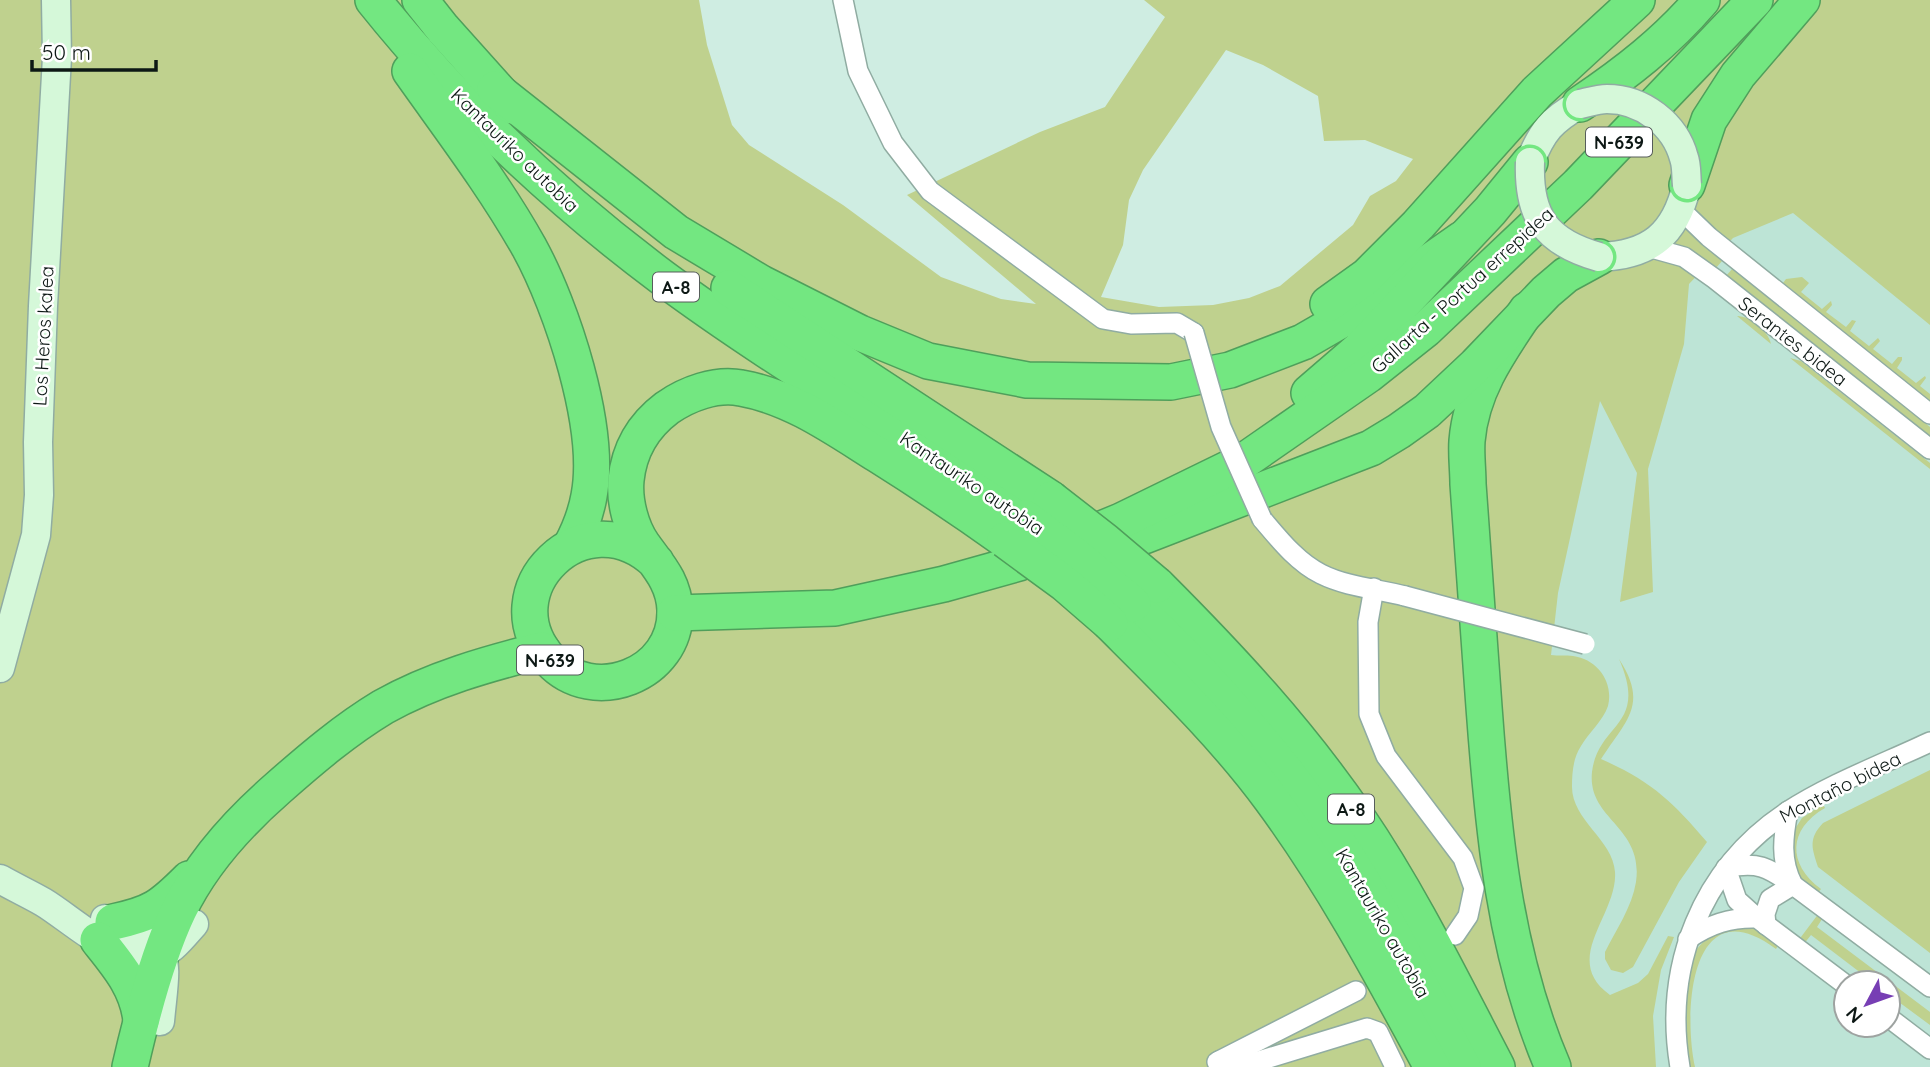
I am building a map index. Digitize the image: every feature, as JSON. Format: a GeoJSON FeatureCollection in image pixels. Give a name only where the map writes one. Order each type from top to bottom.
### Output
{"type":"FeatureCollection","features":[{"type":"Feature","properties":{"kind":"highway"},"geometry":{"type":"LineString","coordinates":[[359,0],[488,180],[529,247],[550,291],[575,365],[587,414],[590,447],[589,495],[571,546]]}},
{"type":"Feature","properties":{"kind":"highway","name":"Kantauriko autobia"},"geometry":{"type":"LineString","coordinates":[[373,0],[437,75],[498,138],[608,235],[664,279],[1025,530],[1072,553],[1133,604],[1245,719],[1329,830],[1391,931],[1463,1067]]}},
{"type":"Feature","properties":{"kind":"highway","name":"Kantauriko autobia"},"geometry":{"type":"LineString","coordinates":[[420,0],[495,89],[594,185],[673,247],[750,301],[1025,530]]}},
{"type":"Feature","properties":{"kind":"highway"},"geometry":{"type":"LineString","coordinates":[[1099,382],[1172,372],[1252,347],[1318,311],[1367,276],[1418,225],[1537,92],[1637,0]]}},
{"type":"Feature","properties":{"kind":"highway"},"geometry":{"type":"LineString","coordinates":[[1580,104],[1628,72],[1683,22],[1702,0]]}},
{"type":"Feature","properties":{"kind":"highway","name":"Gallarta - Portua errepidea"},"geometry":{"type":"LineString","coordinates":[[676,614],[835,608],[944,584],[1025,530],[1121,521],[1244,461],[1368,375],[1426,329],[1578,185],[1755,0]]}},
{"type":"Feature","properties":{"kind":"highway"},"geometry":{"type":"LineString","coordinates":[[1684,197],[1709,120],[1738,75],[1802,0]]}},
{"type":"Feature","properties":{"kind":"highway"},"geometry":{"type":"LineString","coordinates":[[495,89],[676,232],[761,283],[860,333],[928,361],[1027,380],[1171,382],[1230,370],[1304,342],[1369,304],[1462,239]]}},
{"type":"Feature","properties":{"kind":"highway"},"geometry":{"type":"LineString","coordinates":[[1025,530],[1207,463],[1274,420],[1360,349],[1490,211],[1530,162]]}},
{"type":"Feature","properties":{"kind":"highway"},"geometry":{"type":"LineString","coordinates":[[656,562],[641,542],[629,512],[626,483],[629,464],[645,429],[660,413],[679,399],[711,388],[739,387],[787,401],[884,459],[1025,530],[1090,551],[1144,536],[1371,448],[1427,411],[1476,365],[1527,310],[1566,275],[1599,257]]}},
{"type":"Feature","properties":{"kind":"highway"},"geometry":{"type":"LineString","coordinates":[[1527,310],[1485,376],[1473,408],[1467,441],[1468,484],[1498,864],[1517,960],[1541,1040],[1553,1067]]}},
{"type":"Feature","properties":{"kind":"highway","name":"N-639"},"geometry":{"type":"LineString","coordinates":[[597,539],[619,540],[639,548],[656,562],[671,586],[676,614],[669,641],[662,653],[642,672],[616,682],[587,682],[562,670],[542,650],[532,625],[532,598],[535,585],[549,562],[571,546],[597,539]]}},
{"type":"Feature","properties":{"kind":"highway"},"geometry":{"type":"LineString","coordinates":[[1133,604],[1179,692],[1270,798],[1327,880],[1371,954],[1432,1067]]}},
{"type":"Feature","properties":{"kind":"highway","name":"Kantauriko autobia"},"geometry":{"type":"LineString","coordinates":[[1133,604],[1268,699],[1314,756],[1359,819],[1436,949],[1497,1067]]}},
{"type":"Feature","properties":{"kind":"highway","name":"N-639"},"geometry":{"type":"LineString","coordinates":[[148,1067],[151,1021],[163,954],[178,911],[216,852],[254,809],[325,747],[384,707],[428,685],[474,667],[542,650]]}},
{"type":"Feature","properties":{"kind":"highway","name":"N-639"},"geometry":{"type":"LineString","coordinates":[[130,1067],[177,968],[194,924],[227,859],[258,814],[284,783]]}},
{"type":"Feature","properties":{"kind":"highway"},"geometry":{"type":"LineString","coordinates":[[151,1021],[140,1006],[105,931],[161,906],[216,852]]}},
{"type":"Feature","properties":{"kind":"street","name":"Los Heros kalea"},"geometry":{"type":"LineString","coordinates":[[0,668],[36,535],[43,306],[57,57],[56,0]]}},
{"type":"Feature","properties":{"kind":"street"},"geometry":{"type":"LineString","coordinates":[[843,0],[858,71],[893,143],[930,191],[1104,319],[1131,324],[1177,323],[1194,333],[1221,427],[1262,519],[1290,551],[1321,573],[1348,584],[1374,588],[1585,644]]}},
{"type":"Feature","properties":{"kind":"street"},"geometry":{"type":"LineString","coordinates":[[1606,99],[1632,103],[1656,115],[1674,135],[1685,159],[1684,197],[1667,231],[1648,247],[1624,256],[1599,257],[1574,250],[1552,235],[1537,214],[1529,188],[1530,162],[1540,137],[1557,117],[1580,104],[1606,99]]}},
{"type":"Feature","properties":{"kind":"street","name":"Serantes bidea"},"geometry":{"type":"LineString","coordinates":[[1684,197],[1709,237],[1930,414]]}},
{"type":"Feature","properties":{"kind":"street","name":"Serantes bidea"},"geometry":{"type":"LineString","coordinates":[[1648,247],[1684,257],[1715,279],[1930,449]]}},
{"type":"Feature","properties":{"kind":"street"},"geometry":{"type":"LineString","coordinates":[[1374,588],[1368,622],[1369,714],[1386,756],[1463,858],[1474,888],[1468,916],[1455,935]]}},
{"type":"Feature","properties":{"kind":"street","name":"Montaño bidea"},"geometry":{"type":"LineString","coordinates":[[1680,1067],[1676,1046],[1676,989],[1689,939],[1700,911],[1726,868],[1755,836],[1788,811],[1930,742]]}},
{"type":"Feature","properties":{"kind":"street"},"geometry":{"type":"LineString","coordinates":[[1788,811],[1783,855],[1793,885]]}},
{"type":"Feature","properties":{"kind":"street"},"geometry":{"type":"LineString","coordinates":[[1832,975],[1761,922],[1737,900],[1726,868],[1746,864],[1760,865],[1776,872],[1930,987]]}},
{"type":"Feature","properties":{"kind":"street"},"geometry":{"type":"LineString","coordinates":[[0,879],[105,931],[147,937],[157,943],[163,954],[194,924]]}},
{"type":"Feature","properties":{"kind":"street"},"geometry":{"type":"LineString","coordinates":[[1761,922],[1770,899],[1793,885]]}},
{"type":"Feature","properties":{"kind":"street"},"geometry":{"type":"LineString","coordinates":[[1689,939],[1704,928],[1721,922],[1761,922]]}},
{"type":"Feature","properties":{"kind":"street"},"geometry":{"type":"LineString","coordinates":[[1214,1064],[1356,991]]}},
{"type":"Feature","properties":{"kind":"street"},"geometry":{"type":"LineString","coordinates":[[1214,1064],[1250,1064],[1367,1028],[1378,1032],[1395,1067]]}},
{"type":"Feature","properties":{"kind":"street"},"geometry":{"type":"LineString","coordinates":[[1902,1028],[1930,1049]]}},
{"type":"Feature","properties":{"kind":"shaded area"},"geometry":{"type":"Polygon","coordinates":[[[1930,0],[1930,1067],[1571,1067],[1545,1002],[1541,319],[1930,0]]]}},
{"type":"Feature","properties":{"kind":"green space"},"geometry":{"type":"Polygon","coordinates":[[[0,0],[699,0],[707,45],[732,125],[749,145],[843,205],[941,277],[1001,299],[1036,304],[907,195],[1040,132],[1105,107],[1165,17],[1144,0],[1930,0],[1930,325],[1793,213],[1733,238],[1716,256],[1722,261],[1716,268],[1709,263],[1689,284],[1684,344],[1648,469],[1653,592],[1620,602],[1637,473],[1600,401],[1558,593],[1551,655],[1573,656],[1589,662],[1602,673],[1608,688],[1608,706],[1578,751],[1572,776],[1578,810],[1607,850],[1615,872],[1614,888],[1590,952],[1590,967],[1596,981],[1610,995],[1638,983],[1648,974],[1668,936],[1674,937],[1661,970],[1653,1016],[1656,1067],[0,1067],[0,0]],[[1226,50],[1143,170],[1129,200],[1123,245],[1101,297],[1159,307],[1213,305],[1249,298],[1280,286],[1353,225],[1370,196],[1396,181],[1413,159],[1365,140],[1324,141],[1318,96],[1263,65],[1226,50]]]}},
{"type":"Feature","properties":{"kind":"green space"},"geometry":{"type":"Polygon","coordinates":[[[1732,269],[1930,427],[1930,438],[1726,276],[1732,269]]]}},
{"type":"Feature","properties":{"kind":"green space"},"geometry":{"type":"Polygon","coordinates":[[[1802,277],[1809,283],[1801,292],[1822,309],[1831,301],[1832,305],[1826,312],[1846,327],[1852,320],[1856,321],[1850,331],[1869,346],[1878,338],[1880,341],[1873,349],[1892,364],[1898,357],[1902,357],[1897,368],[1916,383],[1925,376],[1920,386],[1930,394],[1930,401],[1783,283],[1786,279],[1802,277]]]}},
{"type":"Feature","properties":{"kind":"green space"},"geometry":{"type":"Polygon","coordinates":[[[1737,316],[1758,325],[1771,344],[1737,316]]]}},
{"type":"Feature","properties":{"kind":"green space"},"geometry":{"type":"Polygon","coordinates":[[[1790,358],[1801,361],[1930,463],[1930,469],[1790,358]]]}},
{"type":"Feature","properties":{"kind":"green space"},"geometry":{"type":"Polygon","coordinates":[[[1619,659],[1628,675],[1633,701],[1626,722],[1601,759],[1634,775],[1660,793],[1707,842],[1679,882],[1633,967],[1623,973],[1611,970],[1605,959],[1605,952],[1631,900],[1636,882],[1636,863],[1632,848],[1624,835],[1598,802],[1593,788],[1592,772],[1603,743],[1625,711],[1628,698],[1627,681],[1619,659]]]}},
{"type":"Feature","properties":{"kind":"green space"},"geometry":{"type":"Polygon","coordinates":[[[1930,770],[1930,953],[1818,867],[1813,839],[1823,823],[1930,770]]]}},
{"type":"Feature","properties":{"kind":"green space"},"geometry":{"type":"Polygon","coordinates":[[[1823,804],[1825,808],[1804,826],[1796,847],[1802,869],[1821,889],[1817,894],[1800,878],[1792,863],[1793,832],[1802,818],[1823,804]]]}},
{"type":"Feature","properties":{"kind":"green space"},"geometry":{"type":"Polygon","coordinates":[[[1819,913],[1824,916],[1817,927],[1873,969],[1856,969],[1811,935],[1803,945],[1798,941],[1819,913]]]}},
{"type":"Feature","properties":{"kind":"green space"},"geometry":{"type":"Polygon","coordinates":[[[1727,927],[1755,929],[1779,944],[1776,949],[1747,933],[1725,933],[1709,944],[1699,964],[1693,989],[1690,1017],[1695,1067],[1690,1067],[1685,1007],[1688,974],[1697,949],[1711,936],[1727,927]]]}},
{"type":"Feature","properties":{"kind":"green space"},"geometry":{"type":"Polygon","coordinates":[[[1902,991],[1930,1012],[1930,1025],[1902,1004],[1902,991]]]}}]}
